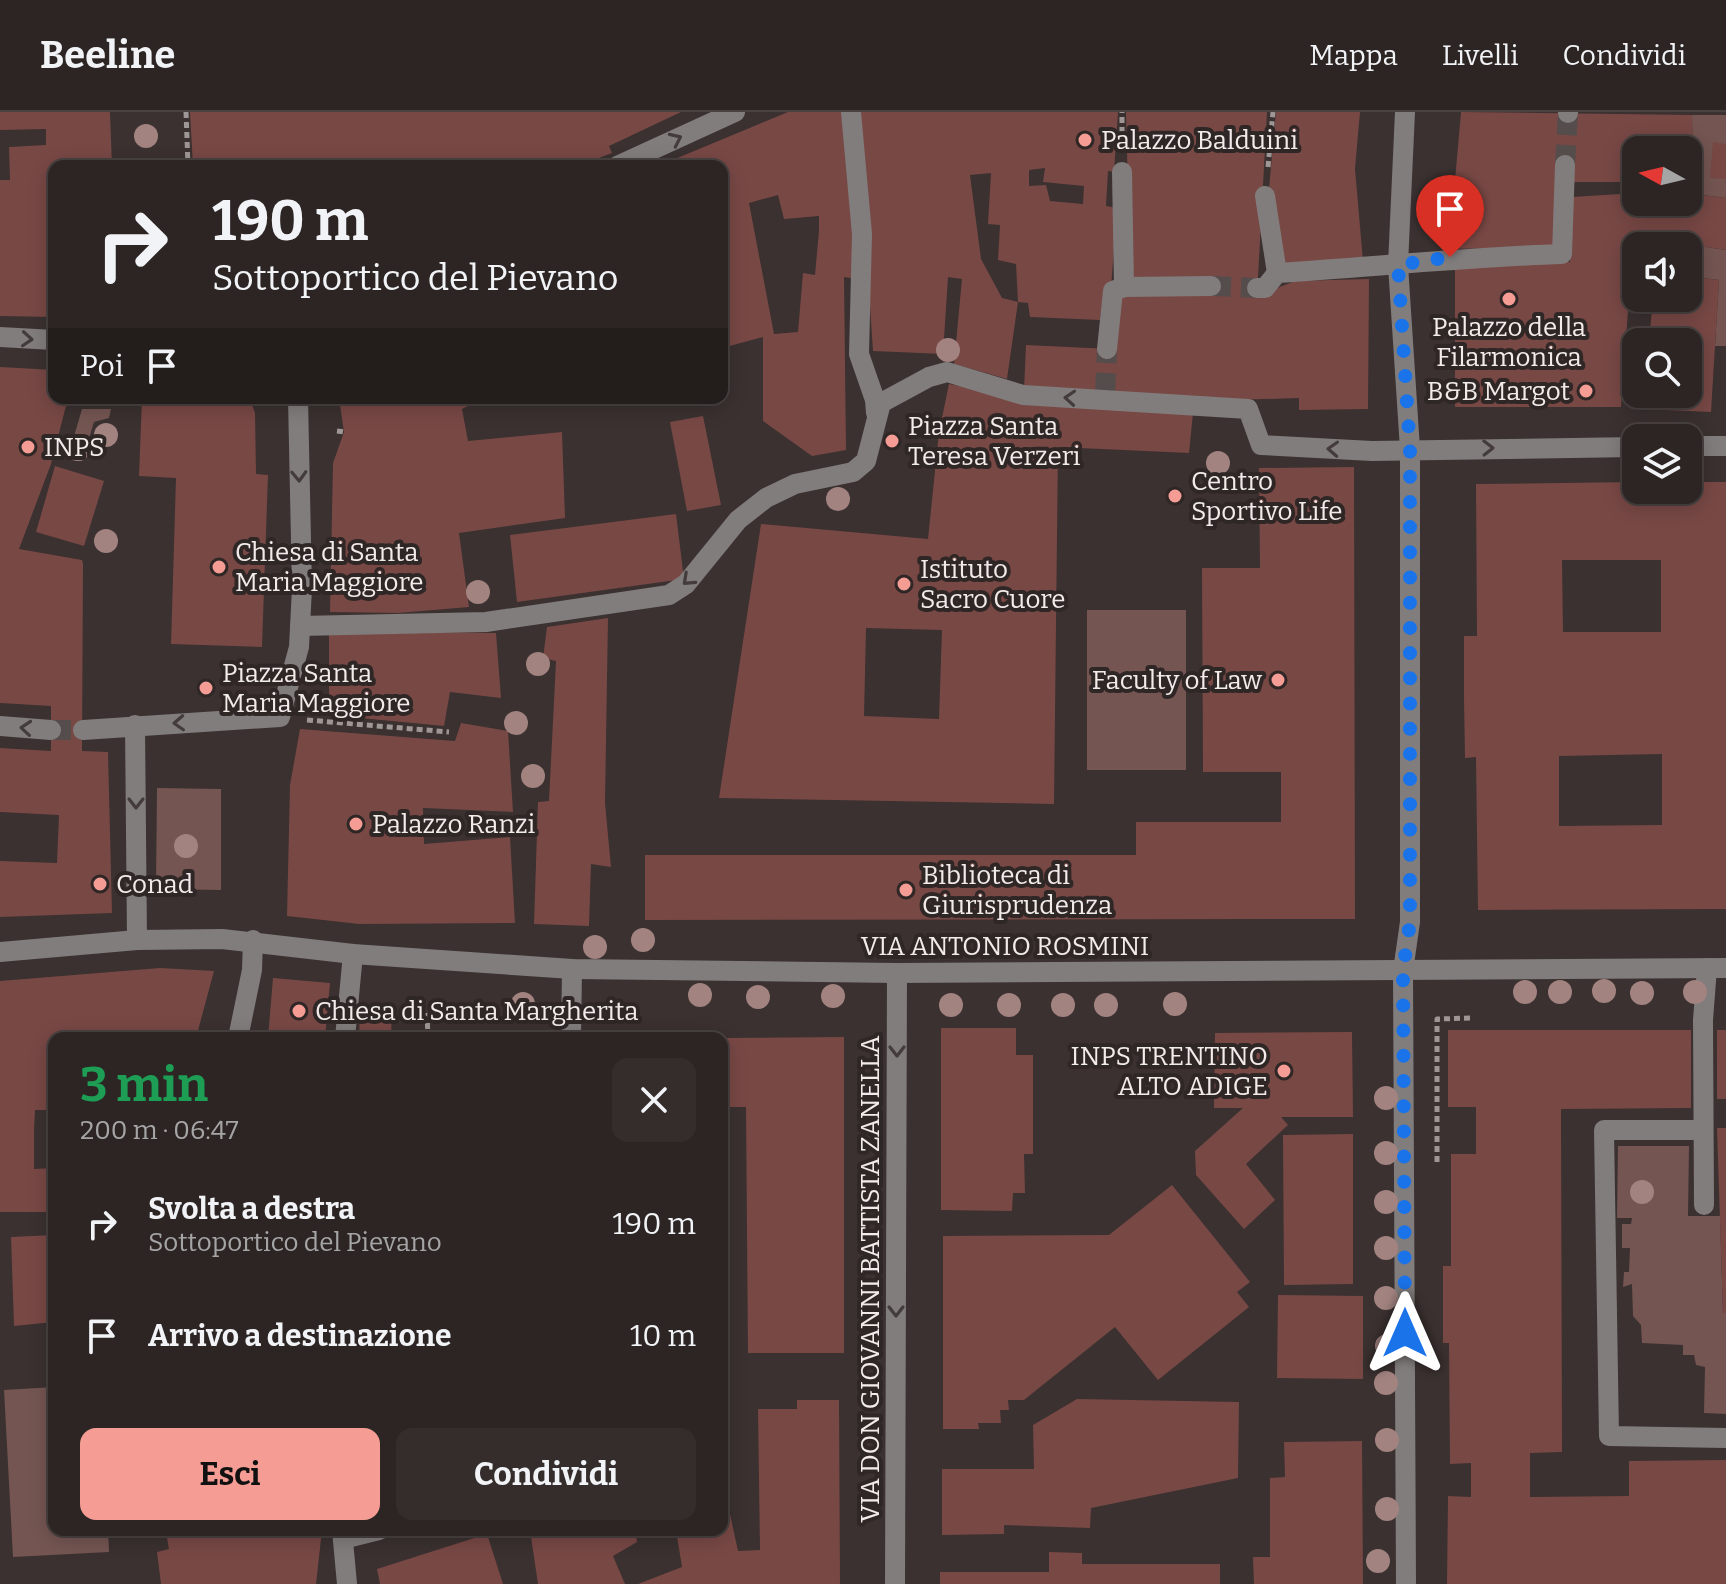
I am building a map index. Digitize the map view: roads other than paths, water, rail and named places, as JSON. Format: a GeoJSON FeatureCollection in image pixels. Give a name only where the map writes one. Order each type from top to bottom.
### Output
{"type":"FeatureCollection","features":[{"type":"Feature","properties":{"kind":"street"},"geometry":{"type":"LineString","coordinates":[[630,160],[735,112]]}},
{"type":"Feature","properties":{"kind":"street"},"geometry":{"type":"LineString","coordinates":[[851,112],[862,234],[859,354],[875,400],[876,413]]}},
{"type":"Feature","properties":{"kind":"street"},"geometry":{"type":"LineString","coordinates":[[1405,112],[1398,265],[1410,449],[1410,922],[1403,971],[1406,1584]]}},
{"type":"Feature","properties":{"kind":"street"},"geometry":{"type":"LineString","coordinates":[[1277,273],[1398,265],[1450,257],[1562,254],[1565,165]]}},
{"type":"Feature","properties":{"kind":"street"},"geometry":{"type":"LineString","coordinates":[[1122,172],[1124,287]]}},
{"type":"Feature","properties":{"kind":"street"},"geometry":{"type":"LineString","coordinates":[[1257,288],[1265,288],[1277,273],[1265,196]]}},
{"type":"Feature","properties":{"kind":"street"},"geometry":{"type":"LineString","coordinates":[[1107,349],[1113,291],[1124,287],[1211,286]]}},
{"type":"Feature","properties":{"kind":"street"},"geometry":{"type":"LineString","coordinates":[[0,337],[48,340]]}},
{"type":"Feature","properties":{"kind":"street"},"geometry":{"type":"LineString","coordinates":[[299,636],[486,622],[669,595],[686,584],[738,520],[766,498],[795,484],[853,472],[866,461],[881,403],[929,377],[947,372],[1023,395],[1105,397],[1248,409],[1261,445],[1372,451],[1622,447]]}},
{"type":"Feature","properties":{"kind":"street"},"geometry":{"type":"LineString","coordinates":[[83,730],[280,717],[299,636],[298,404]]}},
{"type":"Feature","properties":{"kind":"street"},"geometry":{"type":"LineString","coordinates":[[1702,446],[1726,446]]}},
{"type":"Feature","properties":{"kind":"street"},"geometry":{"type":"LineString","coordinates":[[135,725],[137,940]]}},
{"type":"Feature","properties":{"kind":"street"},"geometry":{"type":"LineString","coordinates":[[0,726],[51,730]]}},
{"type":"Feature","properties":{"kind":"street"},"geometry":{"type":"LineString","coordinates":[[0,952],[137,940],[253,940],[252,970],[239,1032]]}},
{"type":"Feature","properties":{"kind":"street","name":"VIA ANTONIO ROSMINI"},"geometry":{"type":"LineString","coordinates":[[253,940],[353,954],[572,969],[897,973],[1717,968]]}},
{"type":"Feature","properties":{"kind":"street"},"geometry":{"type":"LineString","coordinates":[[346,1032],[353,954]]}},
{"type":"Feature","properties":{"kind":"street"},"geometry":{"type":"LineString","coordinates":[[1704,1205],[1703,1130],[1717,968]]}},
{"type":"Feature","properties":{"kind":"street"},"geometry":{"type":"LineString","coordinates":[[571,1032],[572,969]]}},
{"type":"Feature","properties":{"kind":"street","name":"VIA DON GIOVANNI BATTISTA ZANELLA"},"geometry":{"type":"LineString","coordinates":[[895,1584],[897,973]]}},
{"type":"Feature","properties":{"kind":"street"},"geometry":{"type":"LineString","coordinates":[[1703,1130],[1604,1130],[1609,1436],[1726,1438]]}},
{"type":"Feature","properties":{"kind":"street"},"geometry":{"type":"LineString","coordinates":[[342,1536],[347,1584]]}},
{"type":"Feature","properties":{"kind":"tunnel"},"geometry":{"type":"LineString","coordinates":[[1565,165],[1568,113]]}},
{"type":"Feature","properties":{"kind":"tunnel"},"geometry":{"type":"LineString","coordinates":[[1211,286],[1257,288]]}},
{"type":"Feature","properties":{"kind":"tunnel"},"geometry":{"type":"LineString","coordinates":[[1105,393],[1107,349]]}},
{"type":"Feature","properties":{"kind":"tunnel"},"geometry":{"type":"LineString","coordinates":[[51,730],[83,730]]}},
{"type":"Feature","properties":{"kind":"place","name":"Palazzo Balduini"},"geometry":{"type":"Point","coordinates":[1085,140]}},
{"type":"Feature","properties":{"kind":"place","name":"Palazzo della Filarmonica"},"geometry":{"type":"Point","coordinates":[1509,299]}},
{"type":"Feature","properties":{"kind":"place","name":"B&B Margot"},"geometry":{"type":"Point","coordinates":[1586,391]}},
{"type":"Feature","properties":{"kind":"place","name":"Piazza Santa Teresa Verzeri"},"geometry":{"type":"Point","coordinates":[892,441]}},
{"type":"Feature","properties":{"kind":"place","name":"INPS"},"geometry":{"type":"Point","coordinates":[28,447]}},
{"type":"Feature","properties":{"kind":"place","name":"Centro Sportivo Life"},"geometry":{"type":"Point","coordinates":[1175,496]}},
{"type":"Feature","properties":{"kind":"place","name":"Chiesa di Santa Maria Maggiore"},"geometry":{"type":"Point","coordinates":[219,567]}},
{"type":"Feature","properties":{"kind":"place","name":"Istituto Sacro Cuore"},"geometry":{"type":"Point","coordinates":[904,584]}},
{"type":"Feature","properties":{"kind":"place","name":"Faculty of Law"},"geometry":{"type":"Point","coordinates":[1278,680]}},
{"type":"Feature","properties":{"kind":"place","name":"Piazza Santa Maria Maggiore"},"geometry":{"type":"Point","coordinates":[206,688]}},
{"type":"Feature","properties":{"kind":"place","name":"Palazzo Ranzi"},"geometry":{"type":"Point","coordinates":[356,824]}},
{"type":"Feature","properties":{"kind":"place","name":"Conad"},"geometry":{"type":"Point","coordinates":[100,884]}},
{"type":"Feature","properties":{"kind":"place","name":"Biblioteca di Giurisprudenza"},"geometry":{"type":"Point","coordinates":[906,890]}},
{"type":"Feature","properties":{"kind":"place","name":"Chiesa di Santa Margherita"},"geometry":{"type":"Point","coordinates":[299,1011]}},
{"type":"Feature","properties":{"kind":"place","name":"INPS TRENTINO ALTO ADIGE"},"geometry":{"type":"Point","coordinates":[1284,1071]}}]}
